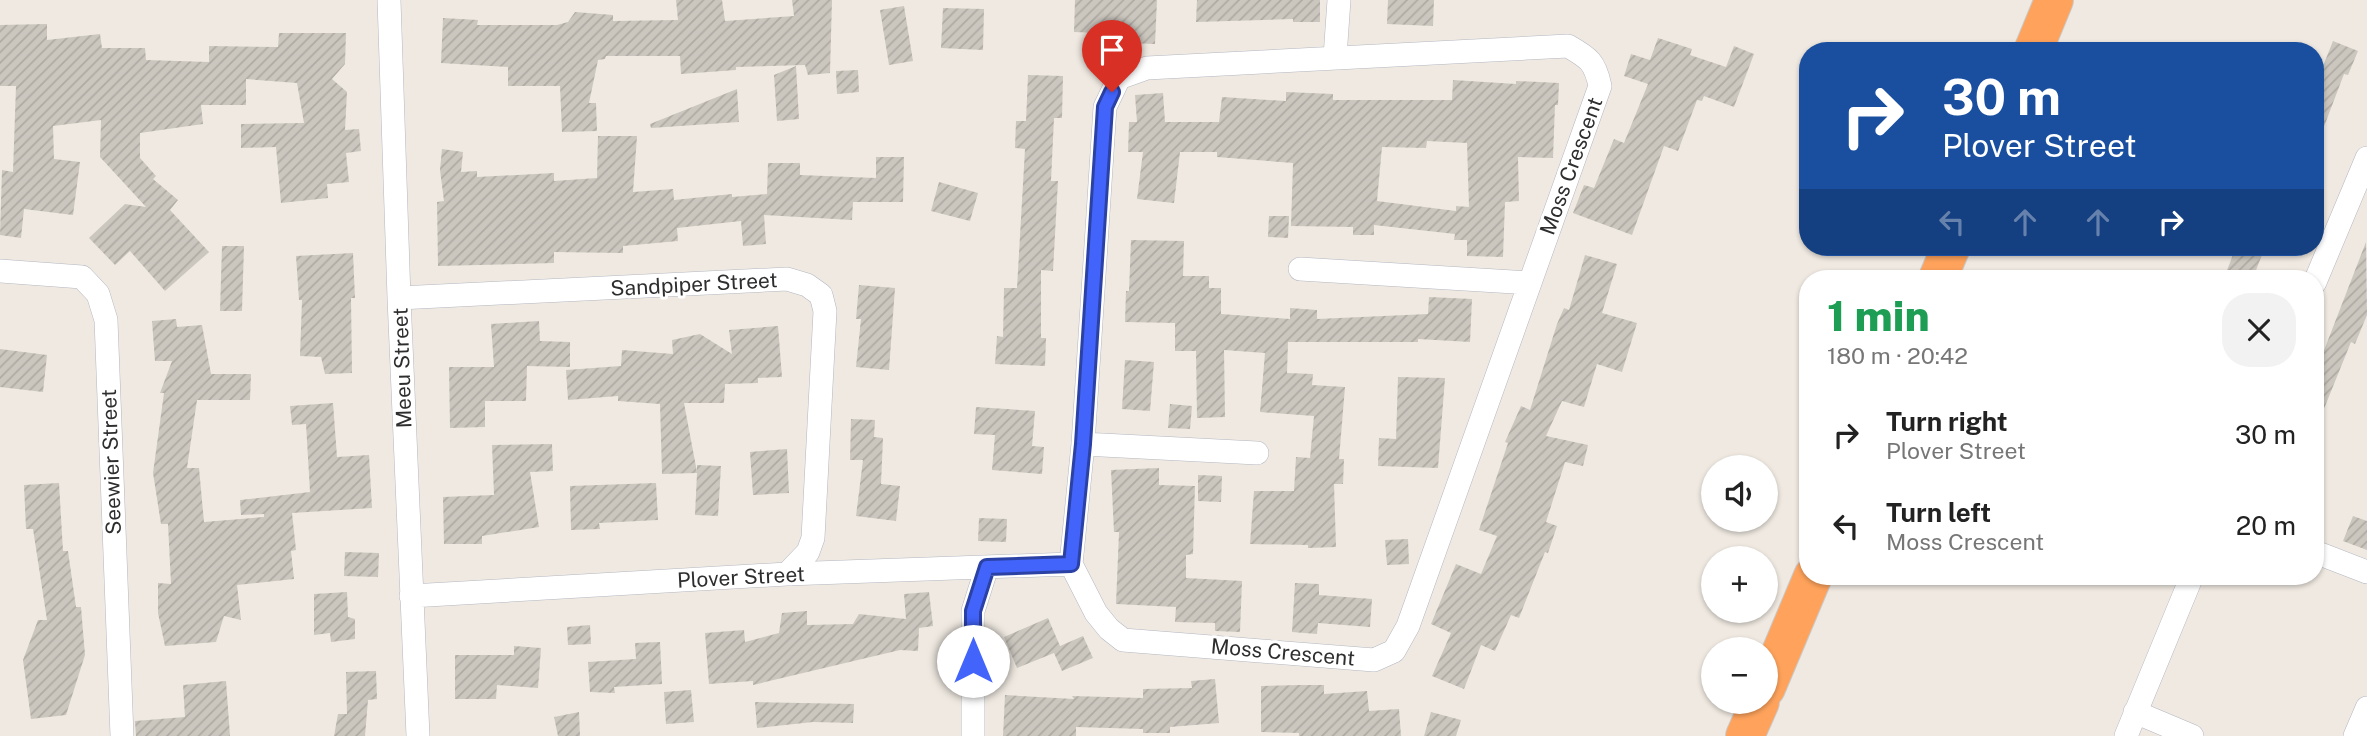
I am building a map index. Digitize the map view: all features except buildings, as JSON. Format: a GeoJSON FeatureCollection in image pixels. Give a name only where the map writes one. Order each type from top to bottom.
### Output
{"type":"FeatureCollection","features":[{"type":"Feature","properties":{"kind":"highway"},"geometry":{"type":"LineString","coordinates":[[2019,42],[2037,0]]}},
{"type":"Feature","properties":{"kind":"highway"},"geometry":{"type":"LineString","coordinates":[[2037,42],[2054,0]]}},
{"type":"Feature","properties":{"kind":"highway"},"geometry":{"type":"LineString","coordinates":[[1770,637],[1799,569]]}},
{"type":"Feature","properties":{"kind":"highway"},"geometry":{"type":"LineString","coordinates":[[1778,659],[1809,585]]}},
{"type":"Feature","properties":{"kind":"highway"},"geometry":{"type":"LineString","coordinates":[[1729,736],[1738,714]]}},
{"type":"Feature","properties":{"kind":"highway"},"geometry":{"type":"LineString","coordinates":[[1745,736],[1755,714]]}},
{"type":"Feature","properties":{"kind":"street","name":"Meeu Street"},"geometry":{"type":"LineString","coordinates":[[389,0],[418,736]]}},
{"type":"Feature","properties":{"kind":"street"},"geometry":{"type":"LineString","coordinates":[[1335,57],[1339,0]]}},
{"type":"Feature","properties":{"kind":"street","name":"Moss Crescent"},"geometry":{"type":"LineString","coordinates":[[1568,46],[1583,54],[1596,66],[1600,86],[1530,283],[1408,626],[1394,651],[1374,660],[1123,640],[1109,629],[1096,613],[1071,564],[1083,444],[1105,107],[1119,78],[1147,68],[1568,46]]}},
{"type":"Feature","properties":{"kind":"street"},"geometry":{"type":"LineString","coordinates":[[2320,270],[2367,158]]}},
{"type":"Feature","properties":{"kind":"street"},"geometry":{"type":"LineString","coordinates":[[1300,269],[1530,283]]}},
{"type":"Feature","properties":{"kind":"street","name":"Seewier Street"},"geometry":{"type":"LineString","coordinates":[[0,271],[82,277],[98,294],[106,320],[122,736]]}},
{"type":"Feature","properties":{"kind":"street","name":"Sandpiper Street"},"geometry":{"type":"LineString","coordinates":[[399,298],[787,279],[807,285],[821,295],[825,311],[813,538],[808,552],[787,574]]}},
{"type":"Feature","properties":{"kind":"street"},"geometry":{"type":"LineString","coordinates":[[1083,444],[1257,453]]}},
{"type":"Feature","properties":{"kind":"street"},"geometry":{"type":"LineString","coordinates":[[2324,555],[2367,572]]}},
{"type":"Feature","properties":{"kind":"street","name":"Plover Street"},"geometry":{"type":"LineString","coordinates":[[411,596],[787,574],[1071,564]]}},
{"type":"Feature","properties":{"kind":"street"},"geometry":{"type":"LineString","coordinates":[[973,736],[973,611],[987,567]]}},
{"type":"Feature","properties":{"kind":"street"},"geometry":{"type":"LineString","coordinates":[[2126,736],[2188,585]]}},
{"type":"Feature","properties":{"kind":"street"},"geometry":{"type":"LineString","coordinates":[[2355,736],[2367,708]]}},
{"type":"Feature","properties":{"kind":"street"},"geometry":{"type":"LineString","coordinates":[[2136,712],[2192,736]]}},
{"type":"Feature","properties":{"kind":"route"},"geometry":{"type":"LineString","coordinates":[[973,661],[973,611],[987,567],[1071,564],[1083,444],[1105,107],[1112,92]]}}]}
